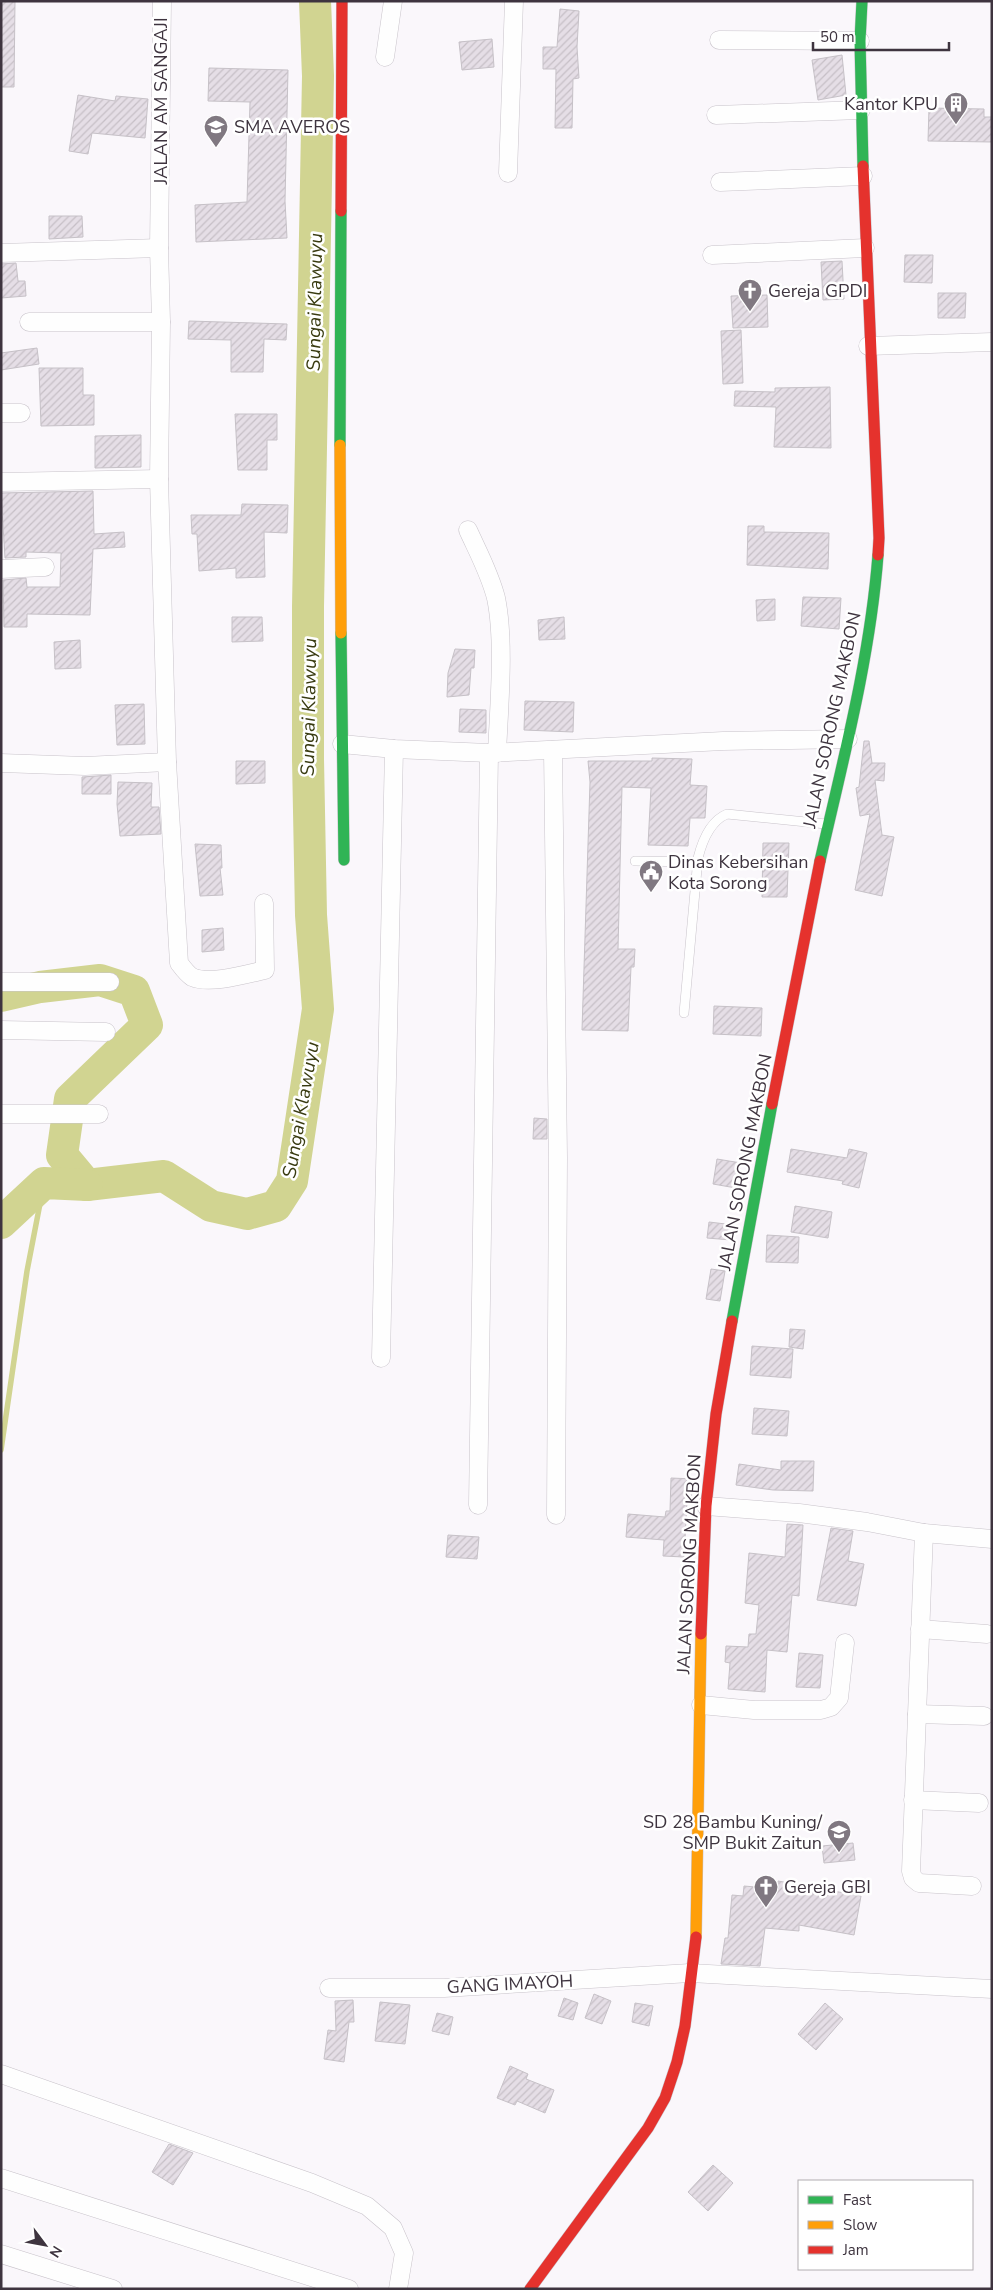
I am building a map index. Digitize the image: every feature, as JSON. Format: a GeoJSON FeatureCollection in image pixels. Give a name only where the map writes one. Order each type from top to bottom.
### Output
{"type":"FeatureCollection","features":[{"type":"Feature","properties":{"kind":"main road"},"geometry":{"type":"LineString","coordinates":[[342,1],[340,579],[344,860]]}},
{"type":"Feature","properties":{"kind":"main road","name":"JALAN SORONG MAKBON"},"geometry":{"type":"LineString","coordinates":[[530,2289],[633,2152],[665,2098],[677,2062],[685,2026],[697,1926],[700,1705],[706,1506],[716,1414],[755,1193],[828,824],[873,621],[879,538],[868,346],[861,110],[860,41],[862,1]]}},
{"type":"Feature","properties":{"kind":"street","name":"JALAN AM SANGAJI"},"geometry":{"type":"LineString","coordinates":[[162,1],[159,480],[167,762],[178,963],[190,976],[203,980],[241,976],[265,970],[264,903]]}},
{"type":"Feature","properties":{"kind":"street"},"geometry":{"type":"LineString","coordinates":[[385,57],[393,1]]}},
{"type":"Feature","properties":{"kind":"street"},"geometry":{"type":"LineString","coordinates":[[508,173],[514,1]]}},
{"type":"Feature","properties":{"kind":"street"},"geometry":{"type":"LineString","coordinates":[[719,40],[860,41]]}},
{"type":"Feature","properties":{"kind":"street"},"geometry":{"type":"LineString","coordinates":[[716,115],[861,110]]}},
{"type":"Feature","properties":{"kind":"street"},"geometry":{"type":"LineString","coordinates":[[720,182],[863,176]]}},
{"type":"Feature","properties":{"kind":"street"},"geometry":{"type":"LineString","coordinates":[[1,254],[159,248]]}},
{"type":"Feature","properties":{"kind":"street"},"geometry":{"type":"LineString","coordinates":[[712,255],[865,248]]}},
{"type":"Feature","properties":{"kind":"street"},"geometry":{"type":"LineString","coordinates":[[29,322],[161,322]]}},
{"type":"Feature","properties":{"kind":"street"},"geometry":{"type":"LineString","coordinates":[[868,346],[992,342]]}},
{"type":"Feature","properties":{"kind":"street"},"geometry":{"type":"LineString","coordinates":[[1,414],[21,412]]}},
{"type":"Feature","properties":{"kind":"street"},"geometry":{"type":"LineString","coordinates":[[1,482],[159,480]]}},
{"type":"Feature","properties":{"kind":"street"},"geometry":{"type":"LineString","coordinates":[[468,530],[488,574],[496,598],[499,628],[493,753],[478,1505]]}},
{"type":"Feature","properties":{"kind":"street"},"geometry":{"type":"LineString","coordinates":[[1,569],[45,567]]}},
{"type":"Feature","properties":{"kind":"street"},"geometry":{"type":"LineString","coordinates":[[342,744],[394,749],[493,753],[723,741],[848,739]]}},
{"type":"Feature","properties":{"kind":"street"},"geometry":{"type":"LineString","coordinates":[[382,1358],[394,749]]}},
{"type":"Feature","properties":{"kind":"street"},"geometry":{"type":"LineString","coordinates":[[553,750],[558,1157],[556,1515]]}},
{"type":"Feature","properties":{"kind":"street"},"geometry":{"type":"LineString","coordinates":[[1,763],[85,766],[167,762]]}},
{"type":"Feature","properties":{"kind":"street"},"geometry":{"type":"LineString","coordinates":[[1,982],[110,982]]}},
{"type":"Feature","properties":{"kind":"street"},"geometry":{"type":"LineString","coordinates":[[1,1030],[106,1032]]}},
{"type":"Feature","properties":{"kind":"street"},"geometry":{"type":"LineString","coordinates":[[1,1114],[100,1114]]}},
{"type":"Feature","properties":{"kind":"street"},"geometry":{"type":"LineString","coordinates":[[706,1506],[800,1513],[924,1532],[992,1540]]}},
{"type":"Feature","properties":{"kind":"street"},"geometry":{"type":"LineString","coordinates":[[924,1532],[910,1871],[913,1878],[924,1884],[972,1886]]}},
{"type":"Feature","properties":{"kind":"street"},"geometry":{"type":"LineString","coordinates":[[920,1630],[986,1634]]}},
{"type":"Feature","properties":{"kind":"street"},"geometry":{"type":"LineString","coordinates":[[700,1705],[754,1710],[821,1710],[830,1707],[838,1698],[844,1644]]}},
{"type":"Feature","properties":{"kind":"street"},"geometry":{"type":"LineString","coordinates":[[917,1714],[984,1716]]}},
{"type":"Feature","properties":{"kind":"street"},"geometry":{"type":"LineString","coordinates":[[913,1800],[979,1803]]}},
{"type":"Feature","properties":{"kind":"street","name":"GANG IMAYOH"},"geometry":{"type":"LineString","coordinates":[[329,1988],[444,1988],[690,1974],[992,1989]]}},
{"type":"Feature","properties":{"kind":"street"},"geometry":{"type":"LineString","coordinates":[[1,2074],[312,2184],[367,2206],[393,2228],[404,2253],[398,2289]]}},
{"type":"Feature","properties":{"kind":"street"},"geometry":{"type":"LineString","coordinates":[[1,2178],[350,2289]]}},
{"type":"Feature","properties":{"kind":"street"},"geometry":{"type":"LineString","coordinates":[[1,2254],[113,2289]]}},
{"type":"Feature","properties":{"kind":"lane"},"geometry":{"type":"LineString","coordinates":[[684,1013],[697,862],[702,844],[710,829],[727,814],[828,824]]}},
{"type":"Feature","properties":{"kind":"lane"},"geometry":{"type":"LineString","coordinates":[[635,861],[697,862]]}},
{"type":"Feature","properties":{"kind":"building"},"geometry":{"type":"Polygon","coordinates":[[[1,1],[15,1],[14,87],[1,87],[1,1]]]}},
{"type":"Feature","properties":{"kind":"building"},"geometry":{"type":"Polygon","coordinates":[[[560,9],[579,11],[577,47],[579,78],[573,79],[572,128],[555,128],[556,69],[543,69],[543,47],[557,47],[560,9]]]}},
{"type":"Feature","properties":{"kind":"building"},"geometry":{"type":"Polygon","coordinates":[[[492,39],[494,67],[462,70],[459,42],[492,39]]]}},
{"type":"Feature","properties":{"kind":"building"},"geometry":{"type":"Polygon","coordinates":[[[842,55],[846,95],[818,100],[812,60],[842,55]]]}},
{"type":"Feature","properties":{"kind":"building"},"geometry":{"type":"Polygon","coordinates":[[[209,68],[288,70],[285,201],[287,238],[196,242],[195,205],[247,202],[250,102],[208,101],[209,68]]]}},
{"type":"Feature","properties":{"kind":"building"},"geometry":{"type":"Polygon","coordinates":[[[78,95],[115,101],[116,96],[148,99],[145,138],[92,133],[88,154],[69,151],[78,95]]]}},
{"type":"Feature","properties":{"kind":"building","name":"Kantor KPU"},"geometry":{"type":"Polygon","coordinates":[[[929,108],[984,109],[984,117],[992,117],[992,142],[928,141],[929,108]]]}},
{"type":"Feature","properties":{"kind":"building"},"geometry":{"type":"Polygon","coordinates":[[[49,216],[82,216],[83,237],[49,239],[49,216]]]}},
{"type":"Feature","properties":{"kind":"building"},"geometry":{"type":"Polygon","coordinates":[[[905,255],[933,255],[932,283],[904,282],[905,255]]]}},
{"type":"Feature","properties":{"kind":"building"},"geometry":{"type":"Polygon","coordinates":[[[842,261],[844,299],[823,300],[821,262],[842,261]]]}},
{"type":"Feature","properties":{"kind":"building"},"geometry":{"type":"Polygon","coordinates":[[[16,263],[18,281],[25,281],[26,296],[1,298],[1,264],[16,263]]]}},
{"type":"Feature","properties":{"kind":"building"},"geometry":{"type":"Polygon","coordinates":[[[938,293],[966,293],[965,318],[938,318],[938,293]]]}},
{"type":"Feature","properties":{"kind":"building","name":"Gereja GPDI"},"geometry":{"type":"Polygon","coordinates":[[[767,295],[768,327],[733,328],[731,296],[767,295]]]}},
{"type":"Feature","properties":{"kind":"building"},"geometry":{"type":"Polygon","coordinates":[[[189,321],[287,324],[286,340],[264,339],[263,372],[231,372],[231,340],[188,339],[189,321]]]}},
{"type":"Feature","properties":{"kind":"building"},"geometry":{"type":"Polygon","coordinates":[[[741,330],[743,383],[723,384],[721,331],[741,330]]]}},
{"type":"Feature","properties":{"kind":"building"},"geometry":{"type":"Polygon","coordinates":[[[37,348],[39,364],[1,370],[1,353],[37,348]]]}},
{"type":"Feature","properties":{"kind":"building"},"geometry":{"type":"Polygon","coordinates":[[[39,368],[83,368],[83,395],[94,395],[94,425],[41,426],[39,368]]]}},
{"type":"Feature","properties":{"kind":"building"},"geometry":{"type":"Polygon","coordinates":[[[830,387],[831,448],[774,447],[776,407],[734,406],[735,391],[775,392],[775,388],[830,387]]]}},
{"type":"Feature","properties":{"kind":"building"},"geometry":{"type":"Polygon","coordinates":[[[235,414],[277,414],[277,440],[267,440],[267,470],[238,470],[235,414]]]}},
{"type":"Feature","properties":{"kind":"building"},"geometry":{"type":"Polygon","coordinates":[[[141,435],[141,467],[95,468],[95,436],[141,435]]]}},
{"type":"Feature","properties":{"kind":"building"},"geometry":{"type":"Polygon","coordinates":[[[93,491],[94,534],[124,532],[125,547],[93,549],[90,615],[27,614],[27,627],[4,627],[3,580],[26,578],[27,587],[60,587],[61,553],[26,552],[26,557],[5,558],[1,493],[93,491]]]}},
{"type":"Feature","properties":{"kind":"building"},"geometry":{"type":"Polygon","coordinates":[[[242,504],[288,505],[287,533],[264,532],[265,577],[236,578],[236,568],[199,571],[197,534],[192,534],[191,515],[241,515],[242,504]]]}},
{"type":"Feature","properties":{"kind":"building"},"geometry":{"type":"Polygon","coordinates":[[[748,526],[764,526],[764,532],[829,533],[828,569],[747,565],[748,526]]]}},
{"type":"Feature","properties":{"kind":"building"},"geometry":{"type":"Polygon","coordinates":[[[803,597],[841,598],[839,629],[801,626],[803,597]]]}},
{"type":"Feature","properties":{"kind":"building"},"geometry":{"type":"Polygon","coordinates":[[[775,599],[775,620],[757,621],[756,600],[775,599]]]}},
{"type":"Feature","properties":{"kind":"building"},"geometry":{"type":"Polygon","coordinates":[[[232,617],[262,617],[263,641],[232,642],[232,617]]]}},
{"type":"Feature","properties":{"kind":"building"},"geometry":{"type":"Polygon","coordinates":[[[564,617],[565,639],[539,640],[538,620],[564,617]]]}},
{"type":"Feature","properties":{"kind":"building"},"geometry":{"type":"Polygon","coordinates":[[[80,640],[81,668],[55,669],[54,642],[80,640]]]}},
{"type":"Feature","properties":{"kind":"building"},"geometry":{"type":"Polygon","coordinates":[[[455,649],[475,650],[474,668],[471,668],[469,695],[447,697],[448,673],[455,649]]]}},
{"type":"Feature","properties":{"kind":"building"},"geometry":{"type":"Polygon","coordinates":[[[525,701],[574,702],[573,732],[524,730],[525,701]]]}},
{"type":"Feature","properties":{"kind":"building"},"geometry":{"type":"Polygon","coordinates":[[[144,704],[145,744],[117,745],[115,705],[144,704]]]}},
{"type":"Feature","properties":{"kind":"building"},"geometry":{"type":"Polygon","coordinates":[[[460,709],[486,710],[486,733],[459,732],[460,709]]]}},
{"type":"Feature","properties":{"kind":"building"},"geometry":{"type":"Polygon","coordinates":[[[864,741],[869,741],[872,763],[885,763],[884,781],[875,780],[882,835],[894,837],[882,896],[855,890],[870,814],[860,816],[856,788],[859,787],[864,741]]]}},
{"type":"Feature","properties":{"kind":"building"},"geometry":{"type":"Polygon","coordinates":[[[652,758],[692,759],[690,785],[707,786],[705,818],[690,818],[688,846],[648,845],[651,788],[622,787],[618,949],[635,949],[634,967],[631,967],[628,1031],[582,1030],[590,782],[588,761],[652,761],[652,758]]]}},
{"type":"Feature","properties":{"kind":"building"},"geometry":{"type":"Polygon","coordinates":[[[236,761],[265,761],[265,783],[236,784],[236,761]]]}},
{"type":"Feature","properties":{"kind":"building"},"geometry":{"type":"Polygon","coordinates":[[[111,775],[111,794],[82,794],[82,777],[111,775]]]}},
{"type":"Feature","properties":{"kind":"building"},"geometry":{"type":"Polygon","coordinates":[[[118,782],[152,783],[151,807],[159,807],[161,834],[120,836],[117,804],[118,782]]]}},
{"type":"Feature","properties":{"kind":"building"},"geometry":{"type":"Polygon","coordinates":[[[763,843],[789,843],[787,897],[762,897],[763,843]]]}},
{"type":"Feature","properties":{"kind":"building"},"geometry":{"type":"Polygon","coordinates":[[[195,844],[221,845],[222,868],[220,868],[223,895],[200,896],[195,844]]]}},
{"type":"Feature","properties":{"kind":"building"},"geometry":{"type":"Polygon","coordinates":[[[223,928],[224,950],[202,952],[202,930],[223,928]]]}},
{"type":"Feature","properties":{"kind":"building"},"geometry":{"type":"Polygon","coordinates":[[[714,1006],[762,1008],[761,1036],[713,1034],[714,1006]]]}},
{"type":"Feature","properties":{"kind":"building"},"geometry":{"type":"Polygon","coordinates":[[[534,1118],[547,1119],[547,1139],[533,1139],[534,1118]]]}},
{"type":"Feature","properties":{"kind":"building"},"geometry":{"type":"Polygon","coordinates":[[[791,1149],[847,1158],[849,1149],[867,1153],[859,1188],[842,1184],[843,1181],[787,1172],[791,1149]]]}},
{"type":"Feature","properties":{"kind":"building"},"geometry":{"type":"Polygon","coordinates":[[[717,1159],[741,1163],[736,1188],[713,1184],[717,1159]]]}},
{"type":"Feature","properties":{"kind":"building"},"geometry":{"type":"Polygon","coordinates":[[[795,1206],[832,1212],[828,1238],[791,1232],[795,1206]]]}},
{"type":"Feature","properties":{"kind":"building"},"geometry":{"type":"Polygon","coordinates":[[[709,1222],[734,1225],[731,1240],[707,1238],[709,1222]]]}},
{"type":"Feature","properties":{"kind":"building"},"geometry":{"type":"Polygon","coordinates":[[[767,1235],[799,1237],[798,1263],[766,1262],[767,1235]]]}},
{"type":"Feature","properties":{"kind":"building"},"geometry":{"type":"Polygon","coordinates":[[[711,1269],[725,1271],[720,1301],[706,1299],[711,1269]]]}},
{"type":"Feature","properties":{"kind":"building"},"geometry":{"type":"Polygon","coordinates":[[[790,1329],[805,1330],[803,1349],[789,1347],[790,1329]]]}},
{"type":"Feature","properties":{"kind":"building"},"geometry":{"type":"Polygon","coordinates":[[[752,1346],[793,1349],[791,1378],[750,1375],[752,1346]]]}},
{"type":"Feature","properties":{"kind":"building"},"geometry":{"type":"Polygon","coordinates":[[[754,1408],[789,1411],[787,1436],[752,1434],[754,1408]]]}},
{"type":"Feature","properties":{"kind":"building"},"geometry":{"type":"Polygon","coordinates":[[[781,1461],[814,1461],[813,1491],[773,1490],[736,1485],[739,1464],[781,1470],[781,1461]]]}},
{"type":"Feature","properties":{"kind":"building"},"geometry":{"type":"Polygon","coordinates":[[[671,1478],[693,1479],[691,1502],[687,1502],[684,1557],[663,1556],[664,1540],[626,1537],[628,1514],[665,1517],[666,1511],[670,1511],[671,1478]]]}},
{"type":"Feature","properties":{"kind":"building"},"geometry":{"type":"Polygon","coordinates":[[[787,1524],[803,1525],[799,1596],[792,1595],[787,1652],[767,1650],[765,1692],[728,1689],[730,1663],[725,1662],[726,1646],[748,1647],[749,1634],[756,1634],[759,1605],[745,1603],[749,1553],[785,1557],[787,1524]]]}},
{"type":"Feature","properties":{"kind":"building"},"geometry":{"type":"Polygon","coordinates":[[[831,1528],[853,1531],[848,1561],[864,1564],[856,1606],[817,1600],[831,1528]]]}},
{"type":"Feature","properties":{"kind":"building"},"geometry":{"type":"Polygon","coordinates":[[[448,1535],[479,1537],[477,1559],[446,1557],[448,1535]]]}},
{"type":"Feature","properties":{"kind":"building"},"geometry":{"type":"Polygon","coordinates":[[[799,1653],[823,1655],[820,1688],[796,1687],[799,1653]]]}},
{"type":"Feature","properties":{"kind":"building","name":"SD 28 Bambu Kuning/ SMP Bukit Zaitun"},"geometry":{"type":"Polygon","coordinates":[[[853,1843],[855,1860],[824,1863],[822,1846],[853,1843]]]}},
{"type":"Feature","properties":{"kind":"building"},"geometry":{"type":"Polygon","coordinates":[[[778,1881],[861,1896],[854,1935],[799,1925],[799,1931],[765,1928],[760,1966],[721,1964],[725,1938],[728,1938],[732,1895],[743,1896],[744,1886],[778,1889],[778,1881]]]}},
{"type":"Feature","properties":{"kind":"building"},"geometry":{"type":"Polygon","coordinates":[[[594,1994],[611,2001],[602,2024],[585,2018],[594,1994]]]}},
{"type":"Feature","properties":{"kind":"building"},"geometry":{"type":"Polygon","coordinates":[[[564,1998],[578,2003],[573,2020],[558,2016],[564,1998]]]}},
{"type":"Feature","properties":{"kind":"building"},"geometry":{"type":"Polygon","coordinates":[[[353,2000],[354,2022],[349,2022],[344,2062],[324,2059],[328,2030],[336,2031],[335,2001],[353,2000]]]}},
{"type":"Feature","properties":{"kind":"building"},"geometry":{"type":"Polygon","coordinates":[[[380,2002],[410,2005],[405,2044],[375,2041],[380,2002]]]}},
{"type":"Feature","properties":{"kind":"building"},"geometry":{"type":"Polygon","coordinates":[[[635,2003],[653,2006],[649,2026],[632,2022],[635,2003]]]}},
{"type":"Feature","properties":{"kind":"building"},"geometry":{"type":"Polygon","coordinates":[[[825,2003],[843,2019],[816,2050],[798,2034],[825,2003]]]}},
{"type":"Feature","properties":{"kind":"building"},"geometry":{"type":"Polygon","coordinates":[[[437,2013],[453,2017],[449,2035],[432,2031],[437,2013]]]}},
{"type":"Feature","properties":{"kind":"building"},"geometry":{"type":"Polygon","coordinates":[[[510,2066],[528,2074],[526,2079],[554,2090],[545,2113],[517,2101],[515,2105],[497,2098],[510,2066]]]}},
{"type":"Feature","properties":{"kind":"building"},"geometry":{"type":"Polygon","coordinates":[[[169,2144],[193,2153],[173,2185],[152,2172],[169,2144]]]}},
{"type":"Feature","properties":{"kind":"building"},"geometry":{"type":"Polygon","coordinates":[[[713,2165],[733,2183],[708,2211],[688,2192],[713,2165]]]}},
{"type":"Feature","properties":{"kind":"waterway","name":"Sungai Klawuyu"},"geometry":{"type":"LineString","coordinates":[[1,996],[40,987],[100,980],[134,991],[147,1025],[70,1099],[62,1155],[87,1185],[164,1176],[211,1206],[247,1214],[276,1206],[292,1181],[318,1009],[311,915],[308,759],[308,607],[318,76],[315,1]]}},
{"type":"Feature","properties":{"kind":"waterway","name":"Sungai Klawuyu"},"geometry":{"type":"LineString","coordinates":[[1,1450],[27,1271],[44,1183]]}},
{"type":"Feature","properties":{"kind":"waterway","name":"Sungai Klawuyu"},"geometry":{"type":"LineString","coordinates":[[1,1223],[44,1183],[87,1185]]}},
{"type":"Feature","properties":{"kind":"traffic: fast"},"geometry":{"type":"LineString","coordinates":[[862,1],[860,41],[863,166]]}},
{"type":"Feature","properties":{"kind":"traffic: fast"},"geometry":{"type":"LineString","coordinates":[[340,445],[341,211]]}},
{"type":"Feature","properties":{"kind":"traffic: fast"},"geometry":{"type":"LineString","coordinates":[[820,861],[862,671],[869,632],[878,555]]}},
{"type":"Feature","properties":{"kind":"traffic: fast"},"geometry":{"type":"LineString","coordinates":[[341,633],[344,860]]}},
{"type":"Feature","properties":{"kind":"traffic: fast"},"geometry":{"type":"LineString","coordinates":[[732,1321],[772,1104]]}},
{"type":"Feature","properties":{"kind":"traffic: slow"},"geometry":{"type":"LineString","coordinates":[[340,445],[341,633]]}},
{"type":"Feature","properties":{"kind":"traffic: slow"},"geometry":{"type":"LineString","coordinates":[[696,1937],[701,1634]]}},
{"type":"Feature","properties":{"kind":"traffic: jam"},"geometry":{"type":"LineString","coordinates":[[341,211],[342,1]]}},
{"type":"Feature","properties":{"kind":"traffic: jam"},"geometry":{"type":"LineString","coordinates":[[863,166],[879,538],[878,555]]}},
{"type":"Feature","properties":{"kind":"traffic: jam"},"geometry":{"type":"LineString","coordinates":[[772,1104],[820,861]]}},
{"type":"Feature","properties":{"kind":"traffic: jam"},"geometry":{"type":"LineString","coordinates":[[701,1634],[706,1506],[716,1414],[732,1321]]}},
{"type":"Feature","properties":{"kind":"traffic: jam"},"geometry":{"type":"LineString","coordinates":[[530,2289],[648,2128],[665,2098],[677,2062],[685,2026],[696,1937]]}},
{"type":"Feature","properties":{"kind":"place","name":"Kantor KPU"},"geometry":{"type":"Point","coordinates":[956,125]}},
{"type":"Feature","properties":{"kind":"place","name":"SMA AVEROS"},"geometry":{"type":"Point","coordinates":[216,148]}},
{"type":"Feature","properties":{"kind":"place","name":"Gereja GPDI"},"geometry":{"type":"Point","coordinates":[750,312]}},
{"type":"Feature","properties":{"kind":"place","name":"Dinas Kebersihan Kota Sorong"},"geometry":{"type":"Point","coordinates":[651,893]}},
{"type":"Feature","properties":{"kind":"place","name":"SD 28 Bambu Kuning/ SMP Bukit Zaitun"},"geometry":{"type":"Point","coordinates":[839,1853]}},
{"type":"Feature","properties":{"kind":"place","name":"Gereja GBI"},"geometry":{"type":"Point","coordinates":[766,1908]}}]}
